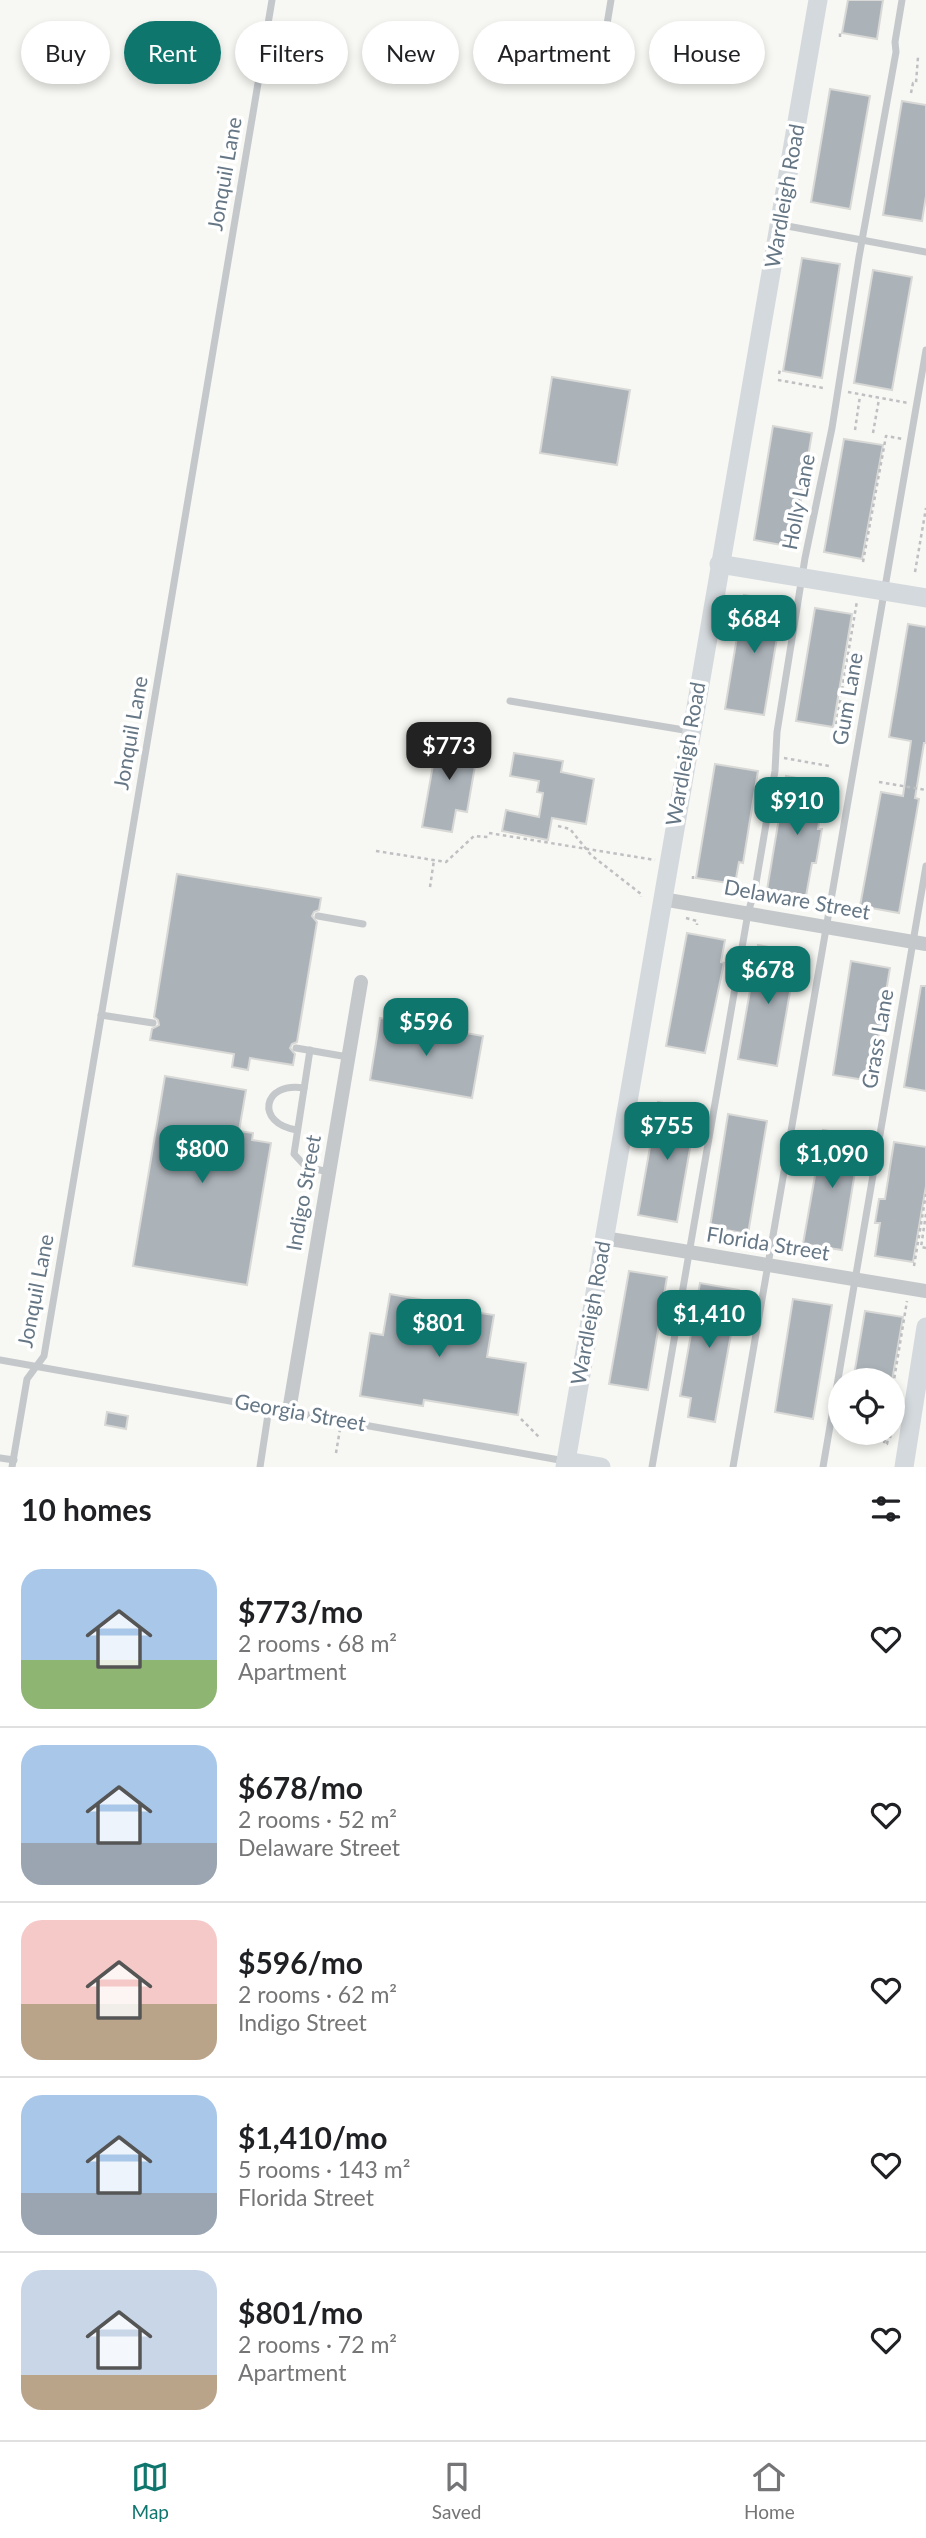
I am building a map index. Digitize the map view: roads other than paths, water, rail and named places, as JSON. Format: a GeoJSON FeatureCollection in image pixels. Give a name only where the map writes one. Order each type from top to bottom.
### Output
{"type":"FeatureCollection","features":[{"type":"Feature","properties":{"kind":"main road","name":"Wardleigh Road"},"geometry":{"type":"LineString","coordinates":[[565,1464],[818,0]]}},
{"type":"Feature","properties":{"kind":"main road"},"geometry":{"type":"LineString","coordinates":[[719,564],[926,598]]}},
{"type":"Feature","properties":{"kind":"main road"},"geometry":{"type":"LineString","coordinates":[[904,1467],[926,1326]]}},
{"type":"Feature","properties":{"kind":"main road","name":"Georgia Street"},"geometry":{"type":"LineString","coordinates":[[565,1464],[601,1467]]}},
{"type":"Feature","properties":{"kind":"street","name":"Delaware Street"},"geometry":{"type":"LineString","coordinates":[[662,898],[920,942]]}},
{"type":"Feature","properties":{"kind":"street","name":"Indigo Street"},"geometry":{"type":"LineString","coordinates":[[289,1411],[361,982]]}},
{"type":"Feature","properties":{"kind":"street","name":"Florida Street"},"geometry":{"type":"LineString","coordinates":[[604,1238],[926,1291]]}},
{"type":"Feature","properties":{"kind":"lane","name":"Jonquil Lane"},"geometry":{"type":"LineString","coordinates":[[13,1464],[27,1379],[44,1356],[272,0]]}},
{"type":"Feature","properties":{"kind":"lane"},"geometry":{"type":"LineString","coordinates":[[608,21],[611,0]]}},
{"type":"Feature","properties":{"kind":"lane","name":"Holly Lane"},"geometry":{"type":"LineString","coordinates":[[652,1467],[748,913],[755,889],[775,771],[777,732],[897,52],[895,42],[902,0]]}},
{"type":"Feature","properties":{"kind":"lane"},"geometry":{"type":"LineString","coordinates":[[780,225],[926,252]]}},
{"type":"Feature","properties":{"kind":"lane","name":"Gum Lane"},"geometry":{"type":"LineString","coordinates":[[733,1467],[926,350]]}},
{"type":"Feature","properties":{"kind":"lane"},"geometry":{"type":"LineString","coordinates":[[510,701],[691,731]]}},
{"type":"Feature","properties":{"kind":"lane","name":"Grass Lane"},"geometry":{"type":"LineString","coordinates":[[823,1467],[855,1280],[920,942],[926,866]]}},
{"type":"Feature","properties":{"kind":"lane"},"geometry":{"type":"LineString","coordinates":[[318,916],[363,924]]}},
{"type":"Feature","properties":{"kind":"lane"},"geometry":{"type":"LineString","coordinates":[[101,1015],[153,1023]]}},
{"type":"Feature","properties":{"kind":"lane"},"geometry":{"type":"LineString","coordinates":[[296,1048],[348,1058]]}},
{"type":"Feature","properties":{"kind":"lane"},"geometry":{"type":"LineString","coordinates":[[310,1050],[294,1154],[298,1161],[310,1168],[329,1172]]}},
{"type":"Feature","properties":{"kind":"lane"},"geometry":{"type":"LineString","coordinates":[[297,1130],[281,1127],[274,1121],[269,1112],[269,1102],[282,1088],[304,1088]]}},
{"type":"Feature","properties":{"kind":"lane","name":"Georgia Street"},"geometry":{"type":"LineString","coordinates":[[0,1360],[289,1411],[565,1464]]}},
{"type":"Feature","properties":{"kind":"lane"},"geometry":{"type":"LineString","coordinates":[[260,1467],[269,1408]]}},
{"type":"Feature","properties":{"kind":"lane"},"geometry":{"type":"LineString","coordinates":[[0,1458],[13,1464]]}}]}
